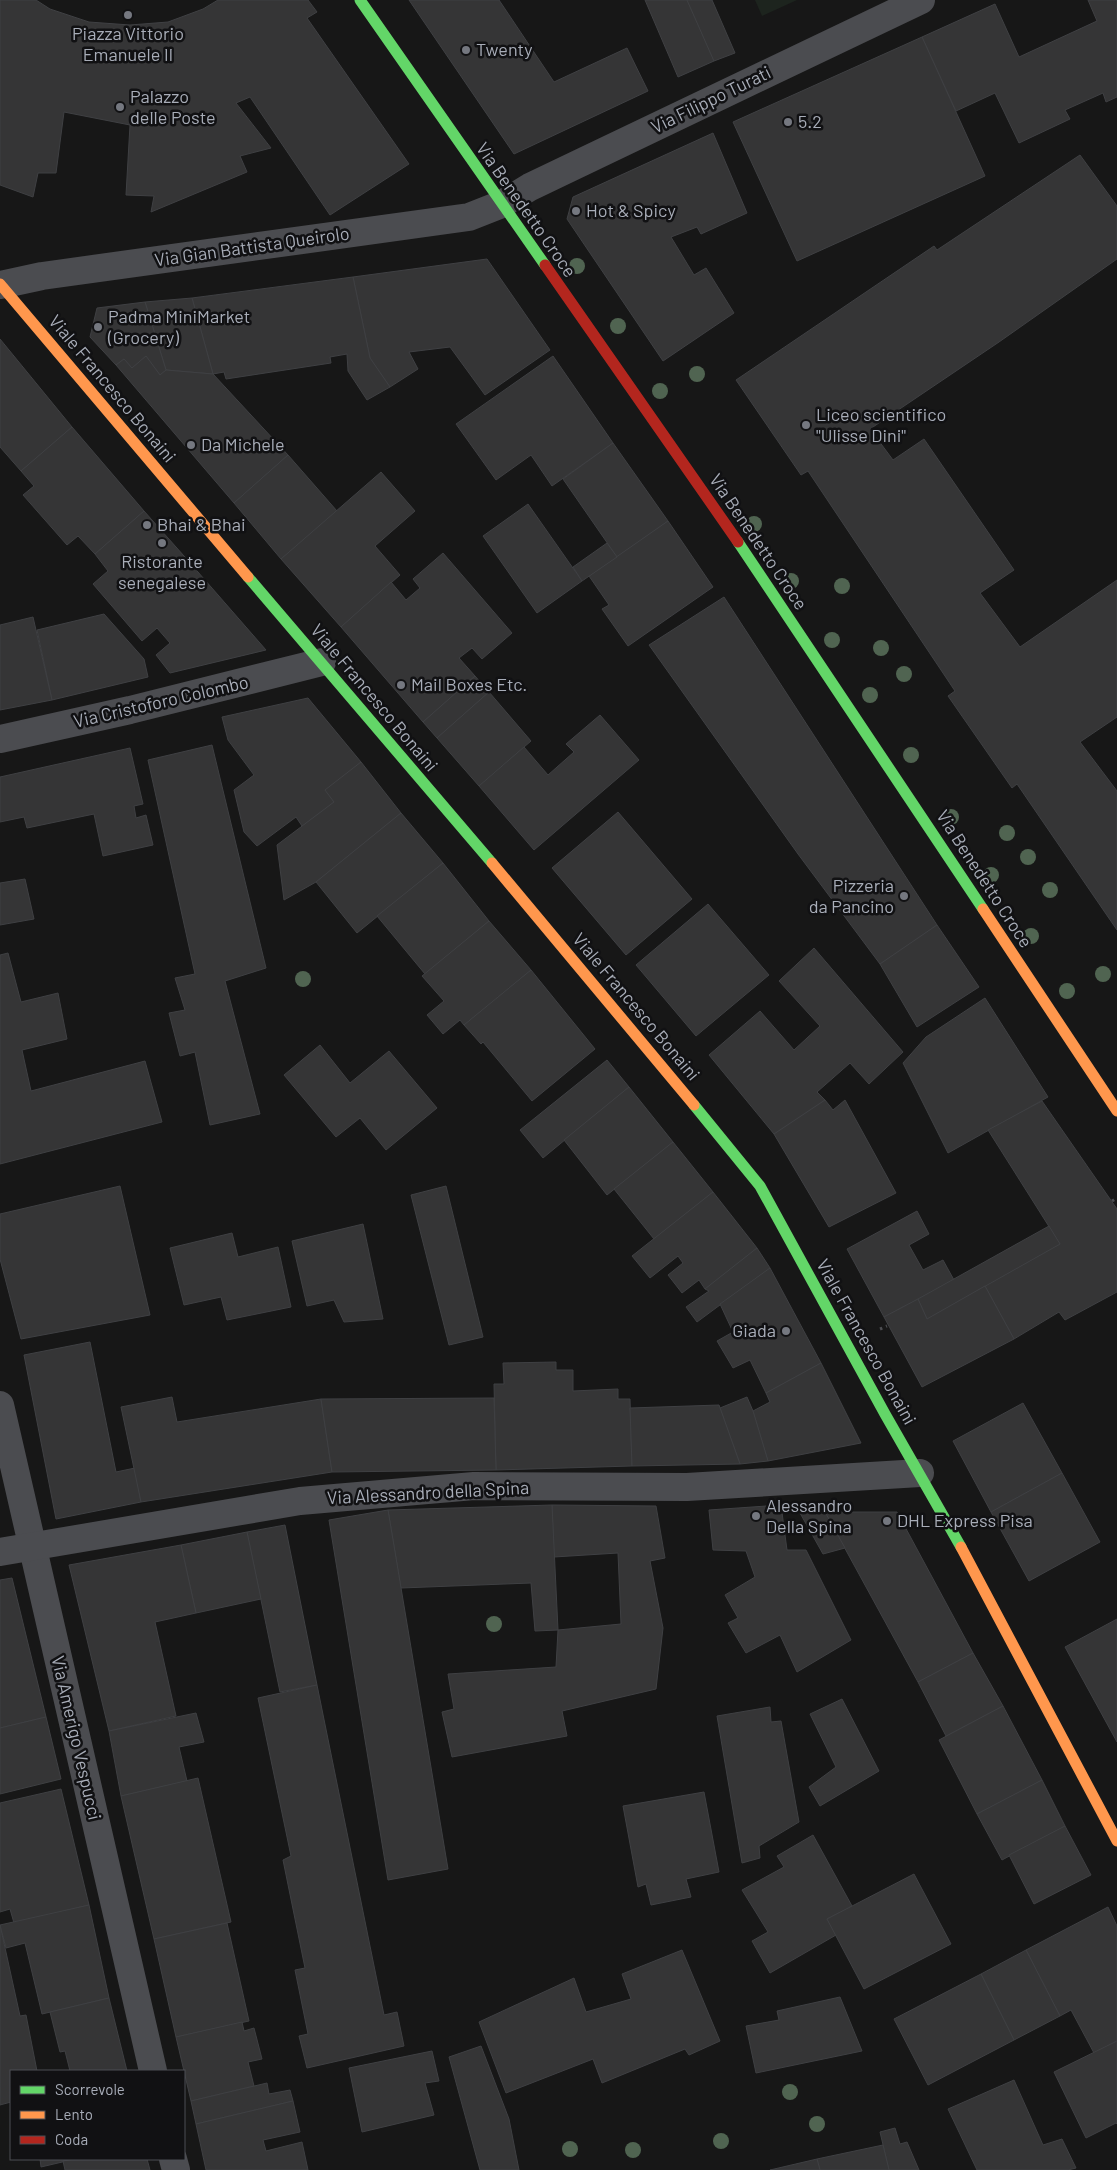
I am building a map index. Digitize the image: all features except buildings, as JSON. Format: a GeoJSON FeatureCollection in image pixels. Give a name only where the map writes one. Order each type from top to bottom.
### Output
{"type":"FeatureCollection","features":[{"type":"Feature","properties":{"kind":"main road","name":"Via Benedetto Croce"},"geometry":{"type":"LineString","coordinates":[[360,0],[699,485],[908,795],[1117,1111]]}},
{"type":"Feature","properties":{"kind":"main road","name":"Viale Francesco Bonaini"},"geometry":{"type":"LineString","coordinates":[[0,284],[632,1029],[760,1186],[885,1414],[920,1473],[1117,1841]]}},
{"type":"Feature","properties":{"kind":"street","name":"Via Filippo Turati"},"geometry":{"type":"LineString","coordinates":[[502,204],[538,183],[921,0]]}},
{"type":"Feature","properties":{"kind":"street","name":"Via Gian Battista Queirolo"},"geometry":{"type":"LineString","coordinates":[[0,284],[42,276],[469,217],[502,204]]}},
{"type":"Feature","properties":{"kind":"street","name":"Via Cristoforo Colombo"},"geometry":{"type":"LineString","coordinates":[[0,739],[130,710],[322,662]]}},
{"type":"Feature","properties":{"kind":"street","name":"Via Amerigo Vespucci"},"geometry":{"type":"LineString","coordinates":[[0,1405],[153,2070]]}},
{"type":"Feature","properties":{"kind":"street","name":"Via Alessandro della Spina"},"geometry":{"type":"LineString","coordinates":[[0,1552],[300,1501],[474,1486],[687,1487],[920,1473]]}},
{"type":"Feature","properties":{"kind":"path"},"geometry":{"type":"LineString","coordinates":[[1112,1202],[1117,1198]]}},
{"type":"Feature","properties":{"kind":"path"},"geometry":{"type":"LineString","coordinates":[[880,1329],[887,1326]]}},
{"type":"Feature","properties":{"kind":"shaded area"},"geometry":{"type":"Polygon","coordinates":[[[755,0],[797,0],[762,16],[755,0]]]}},
{"type":"Feature","properties":{"kind":"traffic: fast"},"geometry":{"type":"LineString","coordinates":[[360,0],[545,265]]}},
{"type":"Feature","properties":{"kind":"traffic: fast"},"geometry":{"type":"LineString","coordinates":[[738,542],[983,909]]}},
{"type":"Feature","properties":{"kind":"traffic: fast"},"geometry":{"type":"LineString","coordinates":[[248,577],[492,863]]}},
{"type":"Feature","properties":{"kind":"traffic: fast"},"geometry":{"type":"LineString","coordinates":[[694,1105],[760,1186],[885,1414],[961,1547]]}},
{"type":"Feature","properties":{"kind":"traffic: slow"},"geometry":{"type":"LineString","coordinates":[[0,284],[248,577]]}},
{"type":"Feature","properties":{"kind":"traffic: slow"},"geometry":{"type":"LineString","coordinates":[[492,863],[694,1105]]}},
{"type":"Feature","properties":{"kind":"traffic: slow"},"geometry":{"type":"LineString","coordinates":[[983,909],[1117,1111]]}},
{"type":"Feature","properties":{"kind":"traffic: slow"},"geometry":{"type":"LineString","coordinates":[[961,1547],[1117,1841]]}},
{"type":"Feature","properties":{"kind":"traffic: jam"},"geometry":{"type":"LineString","coordinates":[[545,265],[738,542]]}},
{"type":"Feature","properties":{"kind":"place","name":"Piazza Vittorio Emanuele II"},"geometry":{"type":"Point","coordinates":[128,15]}},
{"type":"Feature","properties":{"kind":"place","name":"Twenty"},"geometry":{"type":"Point","coordinates":[466,50]}},
{"type":"Feature","properties":{"kind":"place","name":"Palazzo delle Poste"},"geometry":{"type":"Point","coordinates":[120,107]}},
{"type":"Feature","properties":{"kind":"place","name":"5.2"},"geometry":{"type":"Point","coordinates":[788,122]}},
{"type":"Feature","properties":{"kind":"place","name":"Hot & Spicy"},"geometry":{"type":"Point","coordinates":[576,211]}},
{"type":"Feature","properties":{"kind":"place","name":"Padma MiniMarket (Grocery)"},"geometry":{"type":"Point","coordinates":[98,327]}},
{"type":"Feature","properties":{"kind":"place","name":"Liceo scientifico \"Ulisse Dini\""},"geometry":{"type":"Point","coordinates":[806,425]}},
{"type":"Feature","properties":{"kind":"place","name":"Da Michele"},"geometry":{"type":"Point","coordinates":[191,445]}},
{"type":"Feature","properties":{"kind":"place","name":"Bhai & Bhai"},"geometry":{"type":"Point","coordinates":[147,525]}},
{"type":"Feature","properties":{"kind":"place","name":"Ristorante senegalese"},"geometry":{"type":"Point","coordinates":[162,543]}},
{"type":"Feature","properties":{"kind":"place","name":"Mail Boxes Etc."},"geometry":{"type":"Point","coordinates":[401,685]}},
{"type":"Feature","properties":{"kind":"place","name":"Pizzeria da Pancino"},"geometry":{"type":"Point","coordinates":[904,896]}},
{"type":"Feature","properties":{"kind":"place","name":"Giada"},"geometry":{"type":"Point","coordinates":[786,1331]}},
{"type":"Feature","properties":{"kind":"place","name":"Alessandro Della Spina"},"geometry":{"type":"Point","coordinates":[756,1516]}},
{"type":"Feature","properties":{"kind":"place","name":"DHL Express Pisa"},"geometry":{"type":"Point","coordinates":[887,1521]}}]}
